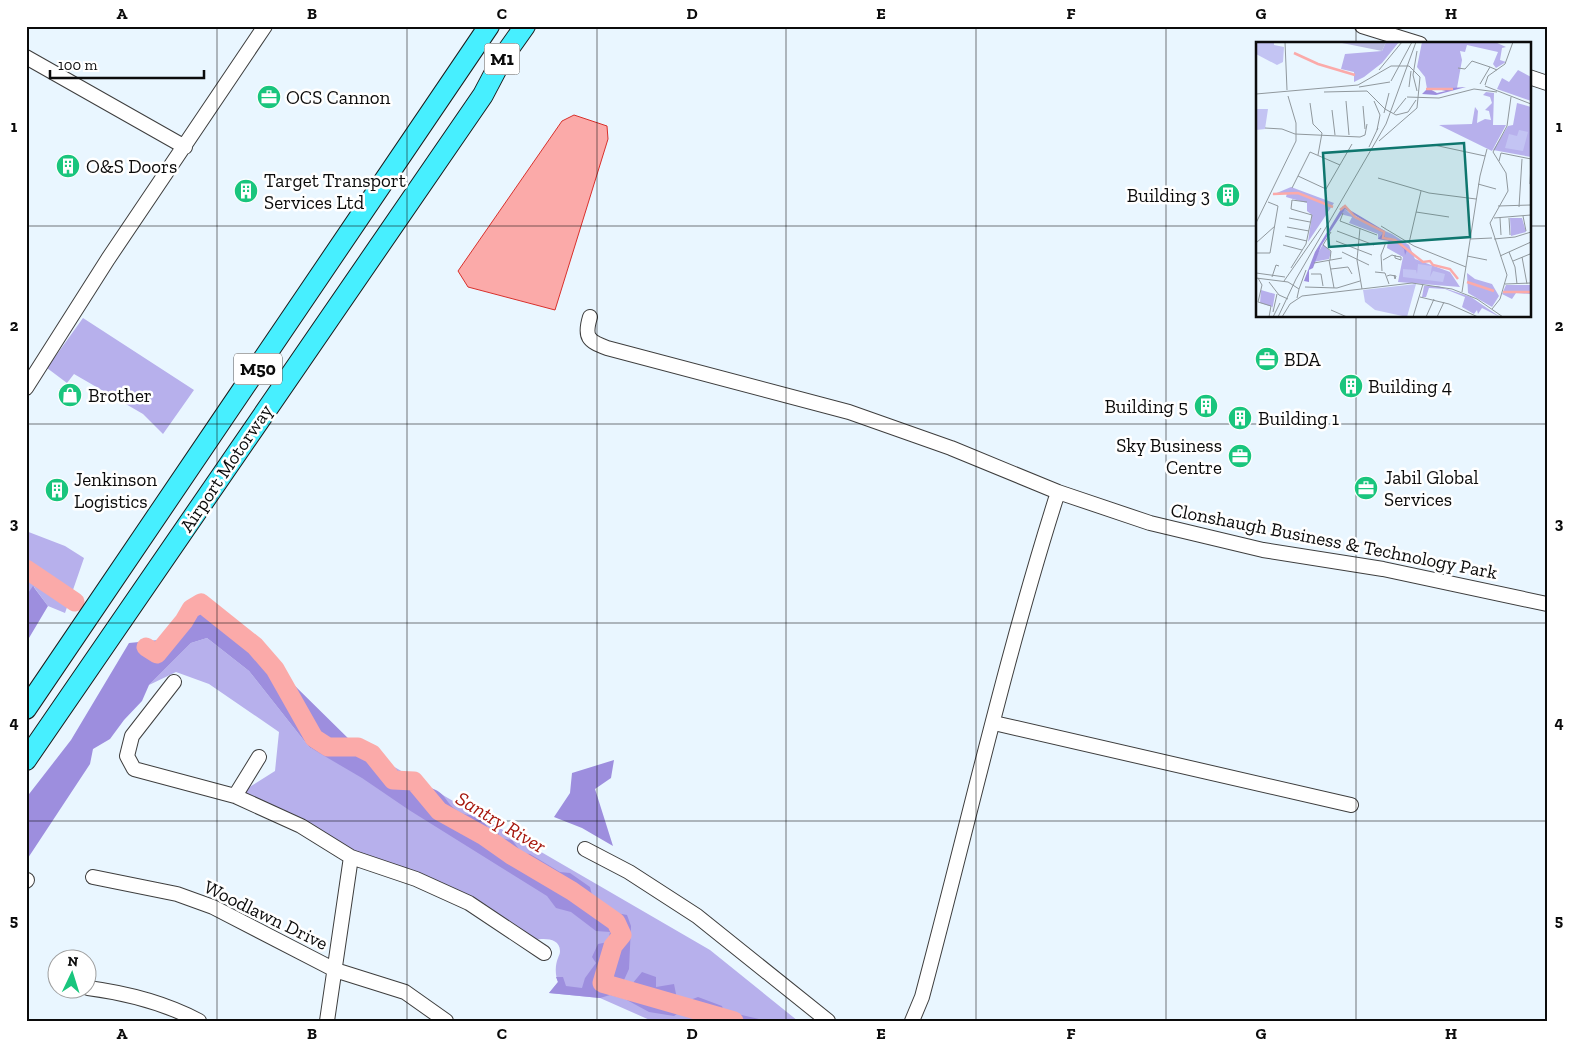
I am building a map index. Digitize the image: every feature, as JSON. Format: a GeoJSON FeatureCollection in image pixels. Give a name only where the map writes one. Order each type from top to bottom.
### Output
{"type":"FeatureCollection","features":[{"type":"Feature","properties":{"kind":"highway","name":"Airport Motorway"},"geometry":{"type":"LineString","coordinates":[[26,760],[483,95],[503,57],[525,26]]}},
{"type":"Feature","properties":{"kind":"highway","name":"M50"},"geometry":{"type":"LineString","coordinates":[[483,95],[497,82],[537,26]]}},
{"type":"Feature","properties":{"kind":"highway","name":"Airport Motorway"},"geometry":{"type":"LineString","coordinates":[[26,709],[486,30]]}},
{"type":"Feature","properties":{"kind":"street"},"geometry":{"type":"LineString","coordinates":[[26,388],[108,259],[265,26]]}},
{"type":"Feature","properties":{"kind":"street"},"geometry":{"type":"LineString","coordinates":[[1362,26],[1414,42]]}},
{"type":"Feature","properties":{"kind":"street"},"geometry":{"type":"LineString","coordinates":[[26,58],[185,147]]}},
{"type":"Feature","properties":{"kind":"street"},"geometry":{"type":"LineString","coordinates":[[1530,77],[1547,83]]}},
{"type":"Feature","properties":{"kind":"street","name":"Clonshaugh Business & Technology Park"},"geometry":{"type":"LineString","coordinates":[[590,317],[586,328],[587,336],[594,343],[607,348],[849,412],[951,448],[1058,492],[1150,523],[1263,550],[1383,569],[1547,604]]}},
{"type":"Feature","properties":{"kind":"street"},"geometry":{"type":"LineString","coordinates":[[912,1021],[922,997],[1034,565],[1058,492]]}},
{"type":"Feature","properties":{"kind":"street"},"geometry":{"type":"LineString","coordinates":[[174,682],[132,736],[127,756],[134,769],[235,796],[301,826],[351,857],[416,879],[469,903],[544,953]]}},
{"type":"Feature","properties":{"kind":"street"},"geometry":{"type":"LineString","coordinates":[[994,723],[1351,805]]}},
{"type":"Feature","properties":{"kind":"street"},"geometry":{"type":"LineString","coordinates":[[235,796],[259,757]]}},
{"type":"Feature","properties":{"kind":"street"},"geometry":{"type":"LineString","coordinates":[[585,850],[629,872],[697,916],[828,1021]]}},
{"type":"Feature","properties":{"kind":"street"},"geometry":{"type":"LineString","coordinates":[[327,1021],[351,857]]}},
{"type":"Feature","properties":{"kind":"street","name":"Woodlawn Drive"},"geometry":{"type":"LineString","coordinates":[[92,877],[177,894],[213,907],[335,970],[405,992],[446,1021]]}},
{"type":"Feature","properties":{"kind":"street"},"geometry":{"type":"LineString","coordinates":[[98,989],[112,991],[176,1009],[199,1021]]}},
{"type":"Feature","properties":{"kind":"shaded area"},"geometry":{"type":"Polygon","coordinates":[[[574,115],[607,126],[608,139],[555,310],[468,287],[458,271],[562,121],[574,115]]]}},
{"type":"Feature","properties":{"kind":"shaded area"},"geometry":{"type":"Polygon","coordinates":[[[83,318],[194,390],[163,434],[143,414],[74,374],[67,383],[47,368],[83,318]]]}},
{"type":"Feature","properties":{"kind":"shaded area"},"geometry":{"type":"Polygon","coordinates":[[[26,531],[65,546],[84,558],[65,613],[48,606],[34,587],[26,596],[26,531]]]}},
{"type":"Feature","properties":{"kind":"shaded area"},"geometry":{"type":"Polygon","coordinates":[[[33,586],[48,606],[26,643],[26,596],[33,586]]]}},
{"type":"Feature","properties":{"kind":"shaded area"},"geometry":{"type":"Polygon","coordinates":[[[188,602],[200,612],[225,613],[250,631],[291,682],[357,747],[424,786],[437,791],[453,808],[461,813],[481,816],[489,830],[496,826],[500,838],[512,840],[522,853],[530,854],[560,872],[570,873],[590,887],[593,899],[606,911],[627,915],[631,926],[629,969],[624,980],[632,984],[642,972],[656,977],[656,987],[674,984],[677,999],[690,1000],[698,997],[722,1006],[724,1012],[728,1014],[733,1013],[761,1021],[710,1021],[683,1010],[674,1016],[649,1012],[625,999],[610,995],[600,998],[549,993],[558,982],[556,977],[563,977],[566,986],[582,988],[585,978],[596,963],[592,957],[598,944],[608,942],[610,932],[596,931],[571,912],[556,908],[547,896],[409,810],[362,778],[309,747],[249,671],[207,638],[191,643],[149,685],[142,701],[124,720],[110,739],[93,749],[90,764],[26,861],[26,798],[71,740],[129,643],[159,640],[188,602]]]}},
{"type":"Feature","properties":{"kind":"shaded area"},"geometry":{"type":"Polygon","coordinates":[[[207,638],[249,671],[309,747],[363,777],[372,754],[710,950],[798,1021],[652,1021],[600,998],[549,993],[558,982],[556,967],[560,951],[554,941],[547,939],[535,940],[235,796],[275,771],[279,732],[209,684],[176,672],[149,685],[191,643],[207,638]]]}},
{"type":"Feature","properties":{"kind":"shaded area"},"geometry":{"type":"Polygon","coordinates":[[[614,760],[611,778],[595,789],[613,846],[582,828],[554,817],[570,793],[572,773],[614,760]]]}},
{"type":"Feature","properties":{"kind":"waterway","name":"Santry River"},"geometry":{"type":"LineString","coordinates":[[26,569],[75,602]]}},
{"type":"Feature","properties":{"kind":"waterway","name":"Santry River"},"geometry":{"type":"LineString","coordinates":[[146,647],[157,654],[184,621],[191,609],[201,603],[255,646],[275,669],[314,738],[328,747],[358,747],[372,754],[393,780],[414,781],[439,811],[484,836],[511,855],[572,891],[616,922],[622,935],[613,946],[602,983],[734,1021]]}},
{"type":"Feature","properties":{"kind":"place","name":"OCS Cannon"},"geometry":{"type":"Point","coordinates":[269,97]}},
{"type":"Feature","properties":{"kind":"place","name":"O&S Doors"},"geometry":{"type":"Point","coordinates":[68,166]}},
{"type":"Feature","properties":{"kind":"place","name":"Target Transport Services Ltd"},"geometry":{"type":"Point","coordinates":[246,191]}},
{"type":"Feature","properties":{"kind":"place","name":"Building 3"},"geometry":{"type":"Point","coordinates":[1228,195]}},
{"type":"Feature","properties":{"kind":"place","name":"BDA"},"geometry":{"type":"Point","coordinates":[1267,359]}},
{"type":"Feature","properties":{"kind":"place","name":"Building 4"},"geometry":{"type":"Point","coordinates":[1351,386]}},
{"type":"Feature","properties":{"kind":"place","name":"Brother"},"geometry":{"type":"Point","coordinates":[70,395]}},
{"type":"Feature","properties":{"kind":"place","name":"Building 5"},"geometry":{"type":"Point","coordinates":[1206,406]}},
{"type":"Feature","properties":{"kind":"place","name":"Building 1"},"geometry":{"type":"Point","coordinates":[1240,418]}},
{"type":"Feature","properties":{"kind":"place","name":"Sky Business Centre"},"geometry":{"type":"Point","coordinates":[1240,456]}},
{"type":"Feature","properties":{"kind":"place","name":"Jabil Global Services"},"geometry":{"type":"Point","coordinates":[1366,488]}},
{"type":"Feature","properties":{"kind":"place","name":"Jenkinson Logistics"},"geometry":{"type":"Point","coordinates":[57,490]}}]}
